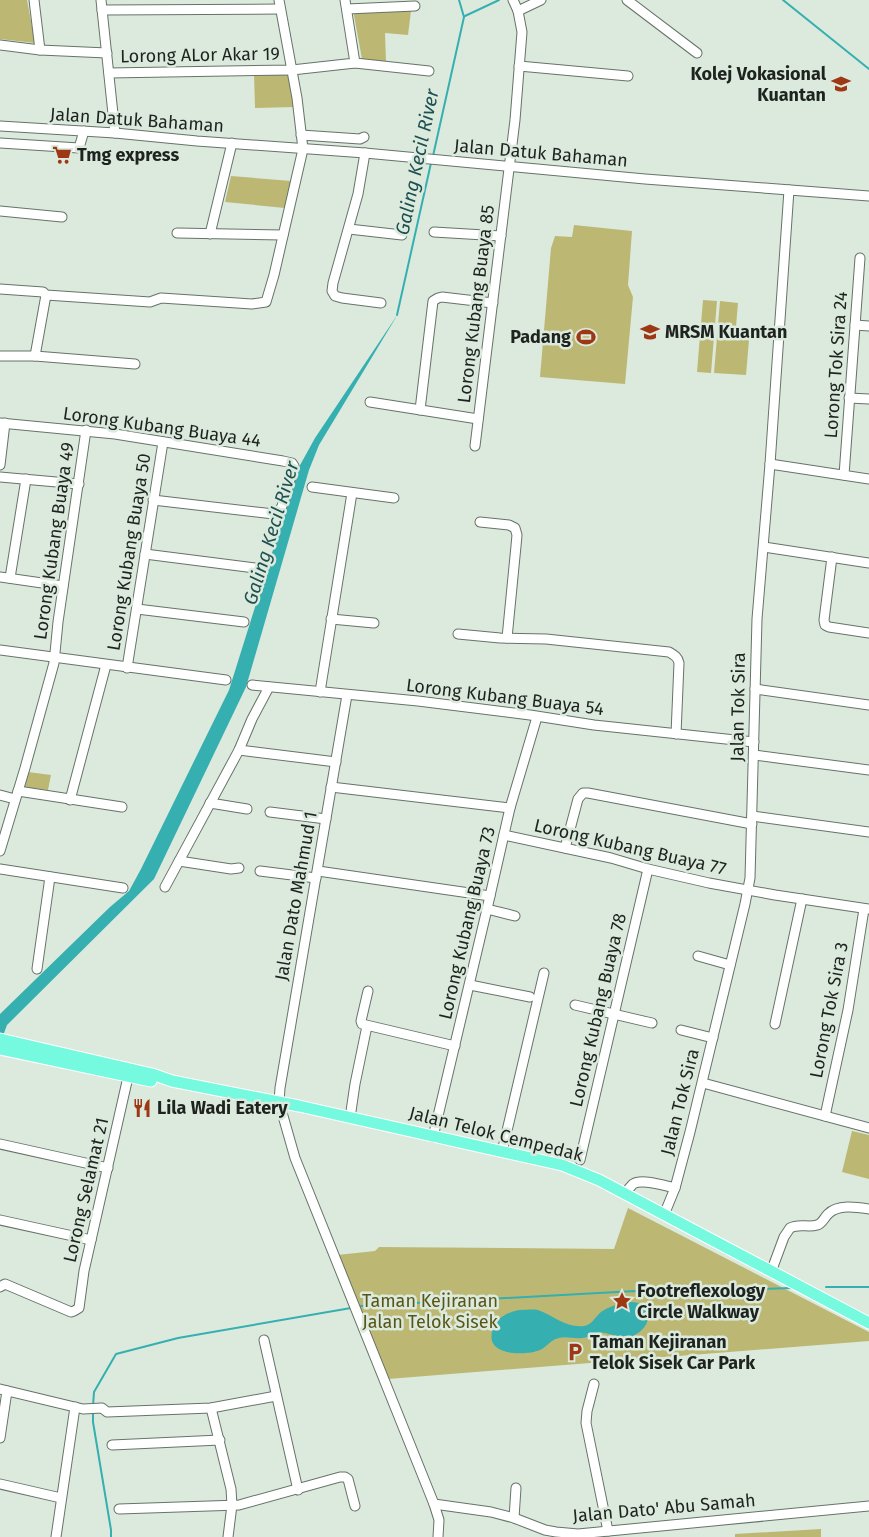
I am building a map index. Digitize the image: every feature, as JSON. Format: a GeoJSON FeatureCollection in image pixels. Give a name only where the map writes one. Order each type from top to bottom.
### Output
{"type":"FeatureCollection","features":[{"type":"Feature","properties":{"kind":"main road","name":"Jalan Telok Cempedak"},"geometry":{"type":"LineString","coordinates":[[2,1045],[128,1077],[150,1081],[172,1081]]}},
{"type":"Feature","properties":{"kind":"main road","name":"Jalan Telok Cempedak"},"geometry":{"type":"LineString","coordinates":[[2,1045],[152,1074],[172,1081],[279,1102],[562,1165],[599,1180],[869,1323]]}},
{"type":"Feature","properties":{"kind":"street"},"geometry":{"type":"LineString","coordinates":[[34,0],[40,50]]}},
{"type":"Feature","properties":{"kind":"street"},"geometry":{"type":"LineString","coordinates":[[101,0],[115,133]]}},
{"type":"Feature","properties":{"kind":"street","name":"Lorong Kubang Buaya 85"},"geometry":{"type":"LineString","coordinates":[[475,446],[515,120],[522,32],[518,11],[513,0]]}},
{"type":"Feature","properties":{"kind":"street"},"geometry":{"type":"LineString","coordinates":[[518,11],[541,0]]}},
{"type":"Feature","properties":{"kind":"street"},"geometry":{"type":"LineString","coordinates":[[627,0],[697,53]]}},
{"type":"Feature","properties":{"kind":"street"},"geometry":{"type":"LineString","coordinates":[[355,63],[346,4],[416,6]]}},
{"type":"Feature","properties":{"kind":"street"},"geometry":{"type":"LineString","coordinates":[[0,289],[43,292],[46,295],[150,302],[161,298],[252,304],[266,302],[303,149],[292,70],[280,5],[102,10]]}},
{"type":"Feature","properties":{"kind":"street"},"geometry":{"type":"LineString","coordinates":[[0,45],[40,50],[107,53]]}},
{"type":"Feature","properties":{"kind":"street","name":"Lorong ALor Akar 19"},"geometry":{"type":"LineString","coordinates":[[109,73],[292,70],[355,63],[429,71]]}},
{"type":"Feature","properties":{"kind":"street"},"geometry":{"type":"LineString","coordinates":[[519,66],[628,76]]}},
{"type":"Feature","properties":{"kind":"street","name":"Jalan Datuk Bahaman"},"geometry":{"type":"LineString","coordinates":[[0,126],[115,133],[365,153],[509,167],[869,196]]}},
{"type":"Feature","properties":{"kind":"street"},"geometry":{"type":"LineString","coordinates":[[0,143],[79,148],[84,131]]}},
{"type":"Feature","properties":{"kind":"street"},"geometry":{"type":"LineString","coordinates":[[302,135],[360,139],[364,137]]}},
{"type":"Feature","properties":{"kind":"street"},"geometry":{"type":"LineString","coordinates":[[210,234],[232,143]]}},
{"type":"Feature","properties":{"kind":"street"},"geometry":{"type":"LineString","coordinates":[[365,153],[358,194],[332,291],[335,296],[342,298],[381,303]]}},
{"type":"Feature","properties":{"kind":"street","name":"Jalan Tok Sira"},"geometry":{"type":"LineString","coordinates":[[664,1215],[675,1188],[748,890],[752,820],[758,595],[764,547],[789,190]]}},
{"type":"Feature","properties":{"kind":"street"},"geometry":{"type":"LineString","coordinates":[[0,211],[62,217]]}},
{"type":"Feature","properties":{"kind":"street"},"geometry":{"type":"LineString","coordinates":[[349,229],[402,235]]}},
{"type":"Feature","properties":{"kind":"street"},"geometry":{"type":"LineString","coordinates":[[434,232],[501,236]]}},
{"type":"Feature","properties":{"kind":"street"},"geometry":{"type":"LineString","coordinates":[[177,233],[283,236]]}},
{"type":"Feature","properties":{"kind":"street","name":"Lorong Tok Sira 24"},"geometry":{"type":"LineString","coordinates":[[844,475],[860,258]]}},
{"type":"Feature","properties":{"kind":"street"},"geometry":{"type":"LineString","coordinates":[[35,356],[46,295]]}},
{"type":"Feature","properties":{"kind":"street"},"geometry":{"type":"LineString","coordinates":[[420,410],[433,301],[442,297],[493,304]]}},
{"type":"Feature","properties":{"kind":"street"},"geometry":{"type":"LineString","coordinates":[[855,325],[869,326]]}},
{"type":"Feature","properties":{"kind":"street"},"geometry":{"type":"LineString","coordinates":[[0,356],[35,356],[135,364]]}},
{"type":"Feature","properties":{"kind":"street"},"geometry":{"type":"LineString","coordinates":[[850,398],[869,399]]}},
{"type":"Feature","properties":{"kind":"street"},"geometry":{"type":"LineString","coordinates":[[370,402],[478,419]]}},
{"type":"Feature","properties":{"kind":"street"},"geometry":{"type":"LineString","coordinates":[[0,465],[2,423]]}},
{"type":"Feature","properties":{"kind":"street","name":"Lorong Kubang Buaya 44"},"geometry":{"type":"LineString","coordinates":[[2,423],[86,430],[292,463],[294,466],[282,506],[279,512],[274,514],[153,500]]}},
{"type":"Feature","properties":{"kind":"street","name":"Lorong Kubang Buaya 49"},"geometry":{"type":"LineString","coordinates":[[0,851],[54,662],[86,430]]}},
{"type":"Feature","properties":{"kind":"street","name":"Lorong Kubang Buaya 50"},"geometry":{"type":"LineString","coordinates":[[127,668],[163,442]]}},
{"type":"Feature","properties":{"kind":"street"},"geometry":{"type":"LineString","coordinates":[[770,464],[869,479]]}},
{"type":"Feature","properties":{"kind":"street"},"geometry":{"type":"LineString","coordinates":[[0,477],[79,484]]}},
{"type":"Feature","properties":{"kind":"street"},"geometry":{"type":"LineString","coordinates":[[10,578],[26,479]]}},
{"type":"Feature","properties":{"kind":"street"},"geometry":{"type":"LineString","coordinates":[[312,487],[394,498]]}},
{"type":"Feature","properties":{"kind":"street"},"geometry":{"type":"LineString","coordinates":[[320,692],[352,493]]}},
{"type":"Feature","properties":{"kind":"street"},"geometry":{"type":"LineString","coordinates":[[480,522],[509,525],[515,528],[516,532],[506,638]]}},
{"type":"Feature","properties":{"kind":"street"},"geometry":{"type":"LineString","coordinates":[[764,547],[869,563]]}},
{"type":"Feature","properties":{"kind":"street"},"geometry":{"type":"LineString","coordinates":[[146,554],[254,568]]}},
{"type":"Feature","properties":{"kind":"street"},"geometry":{"type":"LineString","coordinates":[[832,558],[824,620],[825,625],[869,633]]}},
{"type":"Feature","properties":{"kind":"street"},"geometry":{"type":"LineString","coordinates":[[0,577],[63,586]]}},
{"type":"Feature","properties":{"kind":"street"},"geometry":{"type":"LineString","coordinates":[[137,609],[244,622]]}},
{"type":"Feature","properties":{"kind":"street"},"geometry":{"type":"LineString","coordinates":[[331,619],[374,623]]}},
{"type":"Feature","properties":{"kind":"street"},"geometry":{"type":"LineString","coordinates":[[458,634],[546,639],[669,652],[676,656],[679,663],[676,734]]}},
{"type":"Feature","properties":{"kind":"street"},"geometry":{"type":"LineString","coordinates":[[0,650],[226,680]]}},
{"type":"Feature","properties":{"kind":"street"},"geometry":{"type":"LineString","coordinates":[[70,800],[106,665]]}},
{"type":"Feature","properties":{"kind":"street","name":"Lorong Kubang Buaya 54"},"geometry":{"type":"LineString","coordinates":[[252,686],[418,701],[676,734],[754,742]]}},
{"type":"Feature","properties":{"kind":"street"},"geometry":{"type":"LineString","coordinates":[[165,887],[239,750],[252,719],[269,687]]}},
{"type":"Feature","properties":{"kind":"street"},"geometry":{"type":"LineString","coordinates":[[755,689],[869,706]]}},
{"type":"Feature","properties":{"kind":"street","name":"Jalan Dato Mahmud 1"},"geometry":{"type":"LineString","coordinates":[[279,1102],[293,1009],[347,695]]}},
{"type":"Feature","properties":{"kind":"street","name":"Lorong Kubang Buaya 73"},"geometry":{"type":"LineString","coordinates":[[433,1137],[488,910],[510,808],[537,717]]}},
{"type":"Feature","properties":{"kind":"street"},"geometry":{"type":"LineString","coordinates":[[239,750],[336,762]]}},
{"type":"Feature","properties":{"kind":"street"},"geometry":{"type":"LineString","coordinates":[[754,755],[869,770]]}},
{"type":"Feature","properties":{"kind":"street"},"geometry":{"type":"LineString","coordinates":[[331,787],[510,808]]}},
{"type":"Feature","properties":{"kind":"street"},"geometry":{"type":"LineString","coordinates":[[565,848],[578,799],[583,793],[588,792],[752,820],[869,832]]}},
{"type":"Feature","properties":{"kind":"street"},"geometry":{"type":"LineString","coordinates":[[0,795],[70,800],[122,807]]}},
{"type":"Feature","properties":{"kind":"street"},"geometry":{"type":"LineString","coordinates":[[210,803],[247,809]]}},
{"type":"Feature","properties":{"kind":"street"},"geometry":{"type":"LineString","coordinates":[[270,812],[326,819]]}},
{"type":"Feature","properties":{"kind":"street","name":"Lorong Kubang Buaya 77"},"geometry":{"type":"LineString","coordinates":[[504,835],[648,869],[748,890],[867,909]]}},
{"type":"Feature","properties":{"kind":"street"},"geometry":{"type":"LineString","coordinates":[[179,862],[231,869],[239,868]]}},
{"type":"Feature","properties":{"kind":"street"},"geometry":{"type":"LineString","coordinates":[[0,869],[124,888]]}},
{"type":"Feature","properties":{"kind":"street","name":"Lorong Kubang Buaya 78"},"geometry":{"type":"LineString","coordinates":[[580,1160],[648,869]]}},
{"type":"Feature","properties":{"kind":"street"},"geometry":{"type":"LineString","coordinates":[[260,871],[317,874],[490,896]]}},
{"type":"Feature","properties":{"kind":"street"},"geometry":{"type":"LineString","coordinates":[[37,969],[50,877]]}},
{"type":"Feature","properties":{"kind":"street"},"geometry":{"type":"LineString","coordinates":[[775,1024],[802,900]]}},
{"type":"Feature","properties":{"kind":"street","name":"Lorong Tok Sira 3"},"geometry":{"type":"LineString","coordinates":[[825,1116],[867,909]]}},
{"type":"Feature","properties":{"kind":"street"},"geometry":{"type":"LineString","coordinates":[[488,910],[515,916]]}},
{"type":"Feature","properties":{"kind":"street"},"geometry":{"type":"LineString","coordinates":[[698,956],[730,965]]}},
{"type":"Feature","properties":{"kind":"street"},"geometry":{"type":"LineString","coordinates":[[502,1152],[544,973]]}},
{"type":"Feature","properties":{"kind":"street"},"geometry":{"type":"LineString","coordinates":[[470,985],[530,997]]}},
{"type":"Feature","properties":{"kind":"street"},"geometry":{"type":"LineString","coordinates":[[368,991],[361,1021],[362,1024],[455,1046]]}},
{"type":"Feature","properties":{"kind":"street"},"geometry":{"type":"LineString","coordinates":[[575,1005],[652,1023]]}},
{"type":"Feature","properties":{"kind":"street"},"geometry":{"type":"LineString","coordinates":[[350,1118],[367,1026]]}},
{"type":"Feature","properties":{"kind":"street"},"geometry":{"type":"LineString","coordinates":[[681,1030],[713,1038]]}},
{"type":"Feature","properties":{"kind":"street","name":"Lorong Selamat 21"},"geometry":{"type":"LineString","coordinates":[[0,1287],[5,1284],[67,1311],[77,1310],[80,1305],[82,1282],[128,1077]]}},
{"type":"Feature","properties":{"kind":"street"},"geometry":{"type":"LineString","coordinates":[[702,1083],[869,1128]]}},
{"type":"Feature","properties":{"kind":"street"},"geometry":{"type":"LineString","coordinates":[[279,1102],[295,1158],[434,1504],[439,1520],[438,1537]]}},
{"type":"Feature","properties":{"kind":"street"},"geometry":{"type":"LineString","coordinates":[[0,1144],[108,1168]]}},
{"type":"Feature","properties":{"kind":"street"},"geometry":{"type":"LineString","coordinates":[[625,1194],[637,1182],[675,1188]]}},
{"type":"Feature","properties":{"kind":"street"},"geometry":{"type":"LineString","coordinates":[[771,1272],[784,1237],[790,1228],[798,1225],[820,1224],[832,1210],[839,1208],[856,1207],[869,1209]]}},
{"type":"Feature","properties":{"kind":"street"},"geometry":{"type":"LineString","coordinates":[[0,1220],[91,1240]]}},
{"type":"Feature","properties":{"kind":"street"},"geometry":{"type":"LineString","coordinates":[[264,1340],[298,1490]]}},
{"type":"Feature","properties":{"kind":"street"},"geometry":{"type":"LineString","coordinates":[[594,1384],[586,1423],[608,1531]]}},
{"type":"Feature","properties":{"kind":"street"},"geometry":{"type":"LineString","coordinates":[[0,1438],[3,1390],[75,1407],[102,1408],[107,1412],[211,1408],[276,1396]]}},
{"type":"Feature","properties":{"kind":"street"},"geometry":{"type":"LineString","coordinates":[[56,1537],[75,1407]]}},
{"type":"Feature","properties":{"kind":"street"},"geometry":{"type":"LineString","coordinates":[[211,1408],[230,1482],[232,1506],[228,1537]]}},
{"type":"Feature","properties":{"kind":"street"},"geometry":{"type":"LineString","coordinates":[[112,1445],[220,1440]]}},
{"type":"Feature","properties":{"kind":"street"},"geometry":{"type":"LineString","coordinates":[[119,1509],[246,1504],[340,1477],[345,1477],[348,1480],[354,1506]]}},
{"type":"Feature","properties":{"kind":"street"},"geometry":{"type":"LineString","coordinates":[[0,1484],[61,1498]]}},
{"type":"Feature","properties":{"kind":"street"},"geometry":{"type":"LineString","coordinates":[[514,1518],[516,1488]]}},
{"type":"Feature","properties":{"kind":"street","name":"Jalan Dato' Abu Samah"},"geometry":{"type":"LineString","coordinates":[[434,1504],[491,1512],[556,1532],[578,1534],[869,1506]]}},
{"type":"Feature","properties":{"kind":"green space"},"geometry":{"type":"Polygon","coordinates":[[[0,0],[27,0],[35,43],[0,39],[0,0]]]}},
{"type":"Feature","properties":{"kind":"green space"},"geometry":{"type":"Polygon","coordinates":[[[353,10],[411,11],[408,35],[385,33],[386,62],[362,59],[353,10]]]}},
{"type":"Feature","properties":{"kind":"green space"},"geometry":{"type":"Polygon","coordinates":[[[254,73],[289,73],[295,107],[255,108],[254,73]]]}},
{"type":"Feature","properties":{"kind":"green space"},"geometry":{"type":"Polygon","coordinates":[[[231,176],[291,181],[285,208],[225,202],[231,176]]]}},
{"type":"Feature","properties":{"kind":"green space","name":"Padang"},"geometry":{"type":"Polygon","coordinates":[[[574,225],[632,231],[628,285],[633,297],[625,384],[540,377],[551,248],[555,236],[572,237],[574,225]]]}},
{"type":"Feature","properties":{"kind":"green space"},"geometry":{"type":"Polygon","coordinates":[[[703,300],[717,301],[711,373],[697,372],[703,300]]]}},
{"type":"Feature","properties":{"kind":"green space"},"geometry":{"type":"Polygon","coordinates":[[[720,301],[738,303],[735,338],[749,340],[746,375],[714,373],[720,301]]]}},
{"type":"Feature","properties":{"kind":"green space"},"geometry":{"type":"Polygon","coordinates":[[[28,772],[51,775],[48,790],[24,787],[28,772]]]}},
{"type":"Feature","properties":{"kind":"green space"},"geometry":{"type":"Polygon","coordinates":[[[852,1131],[869,1135],[869,1179],[842,1172],[852,1131]]]}},
{"type":"Feature","properties":{"kind":"green space","name":"Taman Kejiranan Jalan Telok Sisek"},"geometry":{"type":"Polygon","coordinates":[[[628,1208],[869,1332],[869,1341],[388,1379],[337,1255],[375,1251],[379,1247],[614,1249],[628,1208]]]}},
{"type":"Feature","properties":{"kind":"green space"},"geometry":{"type":"Polygon","coordinates":[[[821,1529],[821,1537],[735,1537],[735,1534],[821,1529]]]}},
{"type":"Feature","properties":{"kind":"water"},"geometry":{"type":"Polygon","coordinates":[[[398,314],[319,445],[309,470],[246,687],[154,879],[7,1025],[0,1044],[0,1014],[110,907],[129,891],[141,869],[229,690],[299,467],[315,438],[398,314]]]}},
{"type":"Feature","properties":{"kind":"water"},"geometry":{"type":"Polygon","coordinates":[[[630,1302],[644,1306],[648,1316],[644,1327],[633,1336],[624,1338],[605,1333],[596,1333],[584,1338],[562,1337],[540,1350],[528,1353],[506,1352],[495,1346],[492,1341],[492,1332],[497,1322],[503,1316],[519,1310],[538,1310],[571,1325],[584,1326],[604,1310],[630,1302]]]}},
{"type":"Feature","properties":{"kind":"waterway","name":"Galing Kecil River"},"geometry":{"type":"LineString","coordinates":[[433,156],[464,17],[459,0]]}},
{"type":"Feature","properties":{"kind":"waterway"},"geometry":{"type":"LineString","coordinates":[[465,16],[499,0]]}},
{"type":"Feature","properties":{"kind":"waterway"},"geometry":{"type":"LineString","coordinates":[[783,0],[869,69]]}},
{"type":"Feature","properties":{"kind":"waterway","name":"Galing Kecil River"},"geometry":{"type":"LineString","coordinates":[[397,315],[431,163]]}},
{"type":"Feature","properties":{"kind":"waterway"},"geometry":{"type":"LineString","coordinates":[[826,1287],[869,1287]]}},
{"type":"Feature","properties":{"kind":"waterway"},"geometry":{"type":"LineString","coordinates":[[360,1306],[635,1291],[675,1292],[791,1288]]}},
{"type":"Feature","properties":{"kind":"waterway"},"geometry":{"type":"LineString","coordinates":[[93,1406],[94,1392],[116,1354],[178,1338],[351,1308]]}},
{"type":"Feature","properties":{"kind":"waterway"},"geometry":{"type":"LineString","coordinates":[[93,1411],[93,1422],[111,1537]]}},
{"type":"Feature","properties":{"kind":"place","name":"Kolej Vokasional Kuantan"},"geometry":{"type":"Point","coordinates":[841,84]}},
{"type":"Feature","properties":{"kind":"place","name":"Tmg express"},"geometry":{"type":"Point","coordinates":[62,155]}},
{"type":"Feature","properties":{"kind":"place","name":"MRSM Kuantan"},"geometry":{"type":"Point","coordinates":[650,332]}},
{"type":"Feature","properties":{"kind":"place","name":"Padang"},"geometry":{"type":"Point","coordinates":[586,337]}},
{"type":"Feature","properties":{"kind":"place","name":"Lila Wadi Eatery"},"geometry":{"type":"Point","coordinates":[142,1108]}},
{"type":"Feature","properties":{"kind":"place","name":"Footreflexology Circle Walkway"},"geometry":{"type":"Point","coordinates":[622,1301]}},
{"type":"Feature","properties":{"kind":"place","name":"Taman Kejiranan Telok Sisek Car Park"},"geometry":{"type":"Point","coordinates":[575,1352]}}]}
